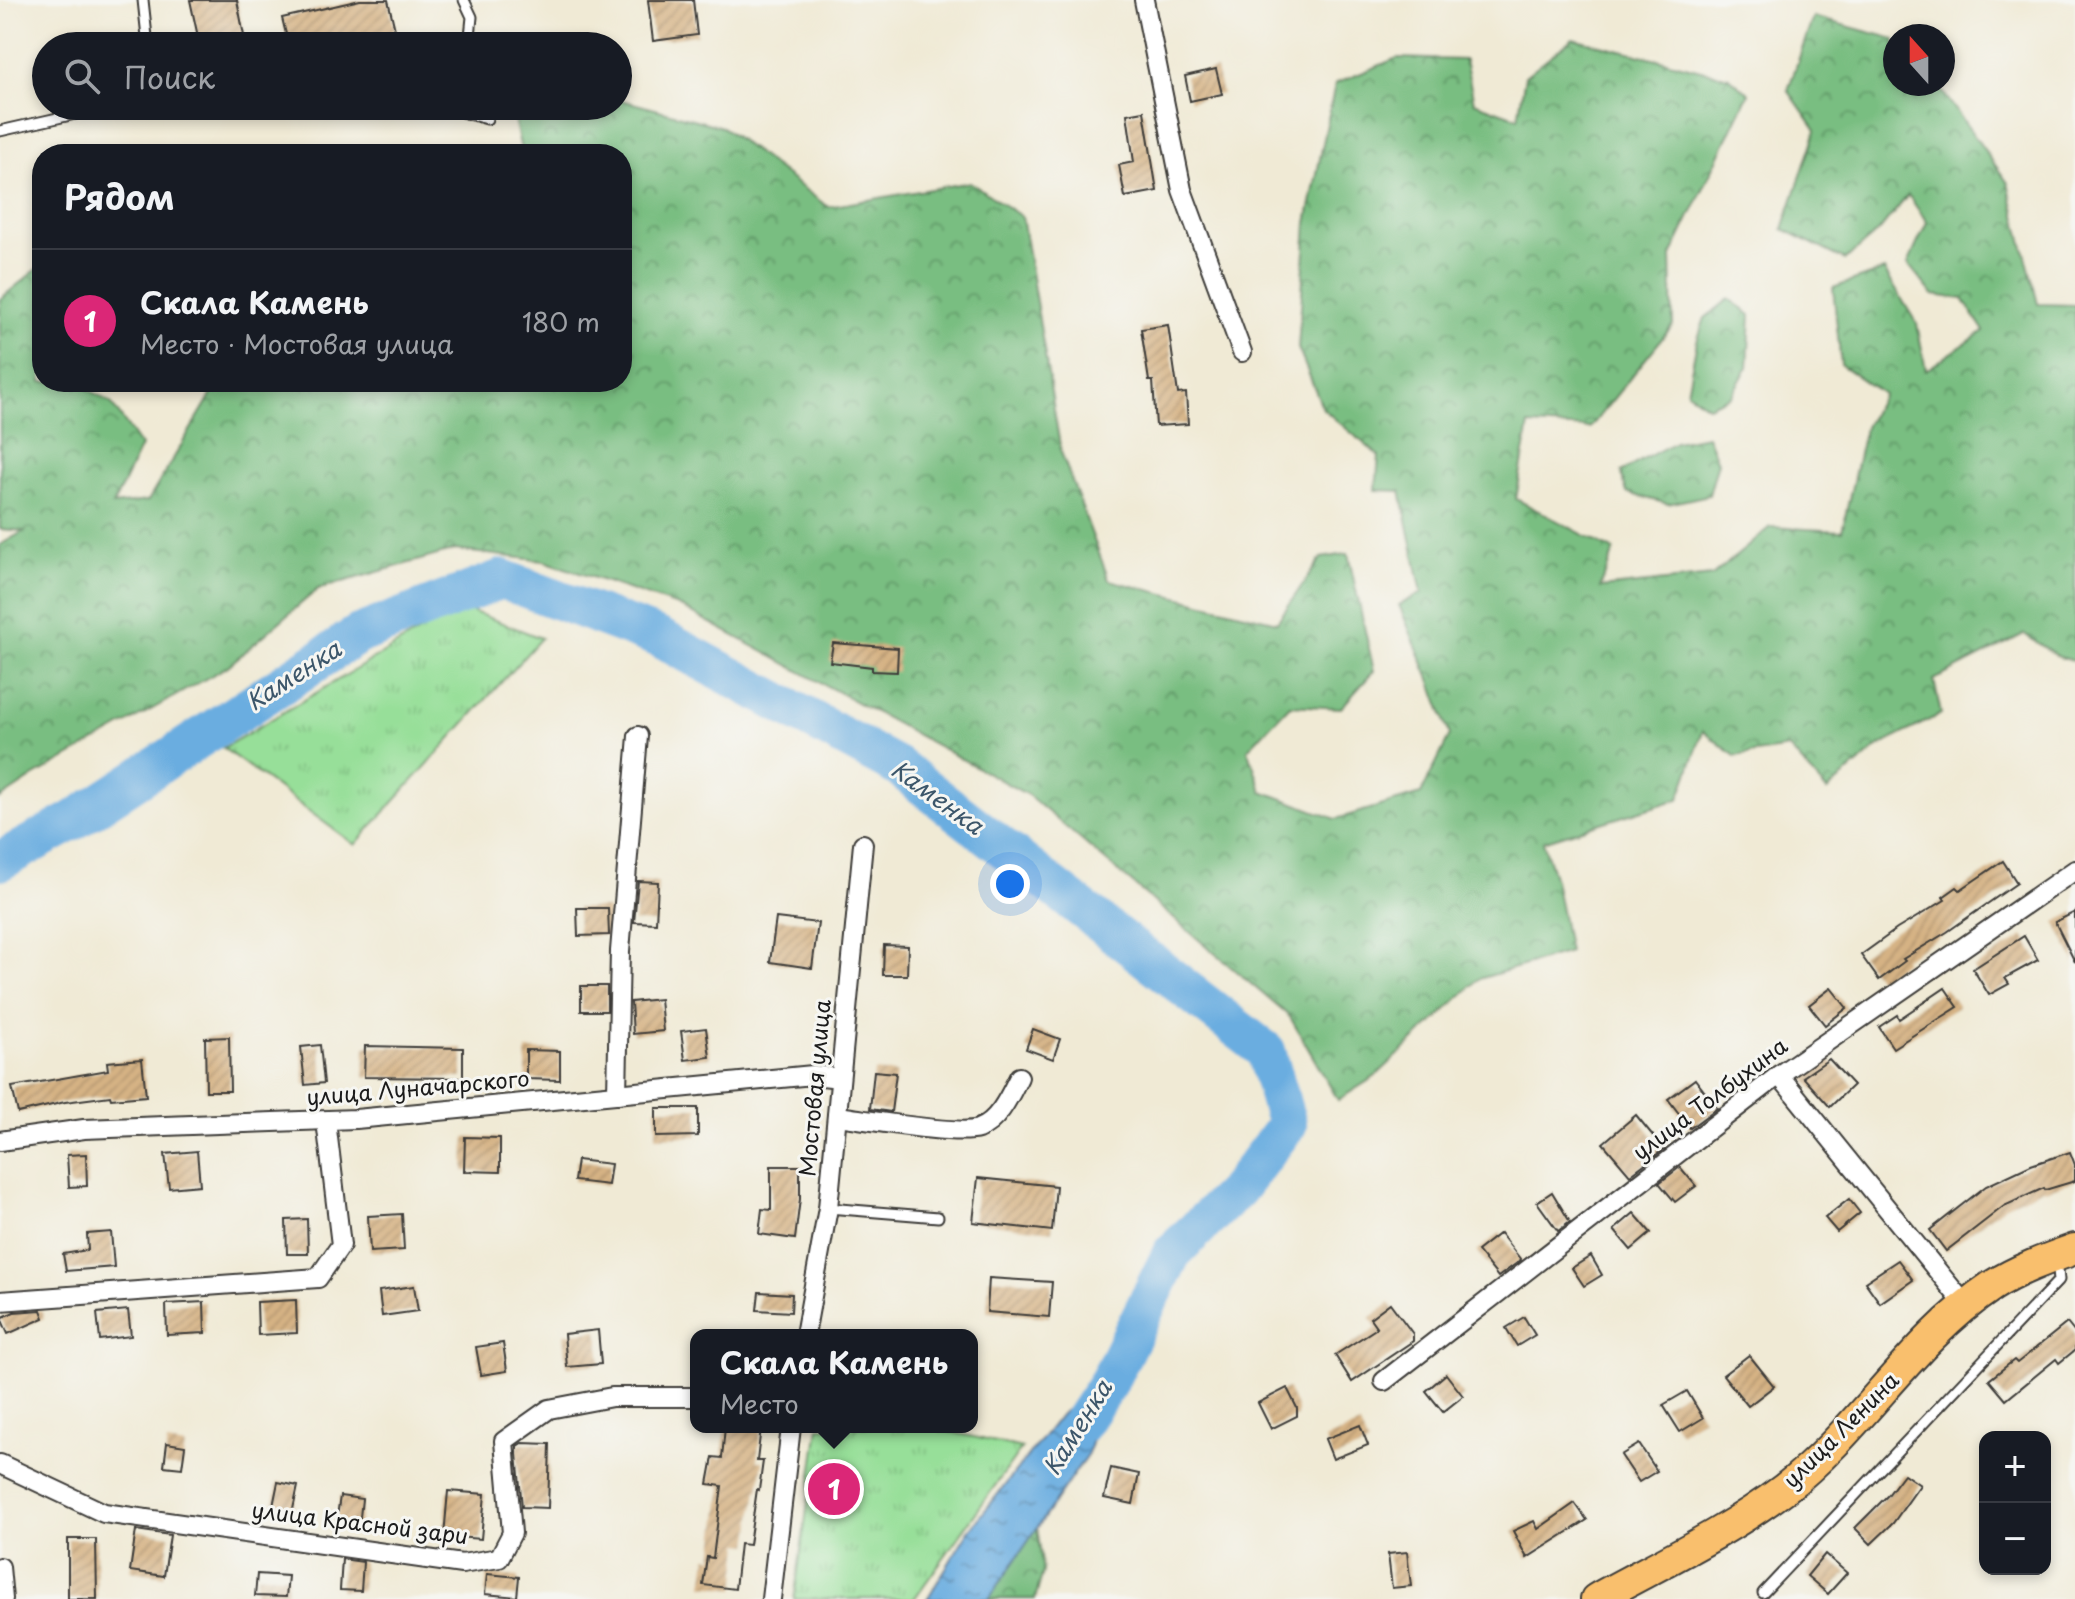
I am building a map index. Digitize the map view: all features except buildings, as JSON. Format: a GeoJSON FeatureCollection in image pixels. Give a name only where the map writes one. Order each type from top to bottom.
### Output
{"type":"FeatureCollection","features":[{"type":"Feature","properties":{"kind":"main road","name":"улица Ленина"},"geometry":{"type":"LineString","coordinates":[[1596,1599],[1708,1538],[1785,1488],[1827,1450],[1917,1352],[1966,1306],[1994,1285],[2066,1252]]}},
{"type":"Feature","properties":{"kind":"street"},"geometry":{"type":"LineString","coordinates":[[1144,0],[1182,190],[1242,352]]}},
{"type":"Feature","properties":{"kind":"street"},"geometry":{"type":"LineString","coordinates":[[617,1094],[620,951],[638,736]]}},
{"type":"Feature","properties":{"kind":"street","name":"Мостовая улица"},"geometry":{"type":"LineString","coordinates":[[806,1329],[828,1208],[863,844]]}},
{"type":"Feature","properties":{"kind":"street","name":"улица Толбухина"},"geometry":{"type":"LineString","coordinates":[[1384,1381],[1779,1075],[2075,870]]}},
{"type":"Feature","properties":{"kind":"street","name":"улица Луначарского"},"geometry":{"type":"LineString","coordinates":[[0,1141],[84,1129],[326,1121],[813,1075],[840,1078]]}},
{"type":"Feature","properties":{"kind":"street"},"geometry":{"type":"LineString","coordinates":[[1779,1075],[1966,1306]]}},
{"type":"Feature","properties":{"kind":"street"},"geometry":{"type":"LineString","coordinates":[[837,1116],[956,1130],[979,1128],[1003,1108],[1019,1077]]}},
{"type":"Feature","properties":{"kind":"street"},"geometry":{"type":"LineString","coordinates":[[0,1301],[318,1278],[341,1245],[326,1121]]}},
{"type":"Feature","properties":{"kind":"street","name":"улица Красной зари"},"geometry":{"type":"LineString","coordinates":[[0,1464],[104,1513],[462,1564],[499,1558],[512,1533],[504,1441],[549,1409],[612,1397],[690,1397]]}},
{"type":"Feature","properties":{"kind":"street"},"geometry":{"type":"LineString","coordinates":[[771,1599],[790,1433]]}},
{"type":"Feature","properties":{"kind":"street"},"geometry":{"type":"LineString","coordinates":[[0,1567],[3,1599]]}},
{"type":"Feature","properties":{"kind":"lane"},"geometry":{"type":"LineString","coordinates":[[143,0],[146,32]]}},
{"type":"Feature","properties":{"kind":"lane"},"geometry":{"type":"LineString","coordinates":[[464,0],[472,17],[470,32]]}},
{"type":"Feature","properties":{"kind":"lane"},"geometry":{"type":"LineString","coordinates":[[0,131],[49,120]]}},
{"type":"Feature","properties":{"kind":"lane"},"geometry":{"type":"LineString","coordinates":[[828,1208],[938,1217]]}},
{"type":"Feature","properties":{"kind":"lane"},"geometry":{"type":"LineString","coordinates":[[1763,1593],[2059,1280],[2066,1252]]}},
{"type":"Feature","properties":{"kind":"green space"},"geometry":{"type":"Polygon","coordinates":[[[1813,17],[1883,36],[1883,96],[1946,96],[2008,183],[2038,304],[2075,305],[2075,661],[2059,657],[2024,634],[1934,680],[1941,714],[1879,746],[1827,791],[1789,748],[1735,756],[1703,731],[1679,799],[1543,841],[1555,880],[1569,952],[1479,979],[1376,1076],[1338,1100],[1290,1017],[1028,795],[681,607],[544,561],[455,550],[318,589],[228,666],[0,799],[0,545],[24,531],[0,529],[0,299],[32,273],[32,392],[93,392],[111,403],[141,446],[113,505],[148,501],[213,392],[632,392],[632,144],[520,144],[514,120],[632,120],[632,103],[722,127],[828,207],[970,182],[1022,217],[1061,452],[1109,580],[1277,622],[1321,558],[1348,554],[1374,671],[1341,708],[1290,705],[1248,749],[1262,791],[1336,819],[1421,794],[1450,735],[1399,605],[1422,593],[1401,491],[1376,490],[1379,456],[1323,409],[1298,348],[1307,223],[1335,84],[1397,58],[1465,60],[1474,102],[1518,118],[1525,76],[1573,38],[1729,77],[1749,93],[1671,256],[1673,325],[1590,428],[1529,425],[1516,499],[1614,551],[1600,588],[1712,576],[1771,527],[1842,531],[1865,427],[1883,394],[1841,365],[1833,288],[1884,270],[1917,324],[1926,370],[1984,331],[1963,299],[1933,295],[1908,264],[1927,222],[1908,195],[1879,231],[1845,260],[1783,229],[1816,130],[1788,90],[1813,17]]]}},
{"type":"Feature","properties":{"kind":"green space"},"geometry":{"type":"Polygon","coordinates":[[[1729,299],[1751,315],[1748,367],[1731,396],[1708,406],[1687,392],[1697,341],[1705,318],[1729,299]]]}},
{"type":"Feature","properties":{"kind":"green space"},"geometry":{"type":"Polygon","coordinates":[[[1707,436],[1718,462],[1709,495],[1668,504],[1627,493],[1621,472],[1675,442],[1707,436]]]}},
{"type":"Feature","properties":{"kind":"green space"},"geometry":{"type":"Polygon","coordinates":[[[461,607],[541,638],[355,845],[223,748],[461,607]]]}},
{"type":"Feature","properties":{"kind":"green space"},"geometry":{"type":"Polygon","coordinates":[[[818,1433],[956,1433],[1022,1448],[914,1599],[794,1599],[818,1433]]]}},
{"type":"Feature","properties":{"kind":"green space"},"geometry":{"type":"Polygon","coordinates":[[[1037,1527],[1043,1572],[1035,1599],[989,1599],[1037,1527]]]}},
{"type":"Feature","properties":{"kind":"water"},"geometry":{"type":"Polygon","coordinates":[[[1109,1381],[1088,1453],[989,1599],[927,1599],[968,1532],[1061,1414],[1109,1381]]]}},
{"type":"Feature","properties":{"kind":"waterway","name":"Каменка"},"geometry":{"type":"LineString","coordinates":[[0,861],[73,821],[359,634],[502,579],[660,638],[900,768],[1266,1051],[1287,1125],[1237,1190],[1172,1253],[1109,1381],[1080,1425]]}},
{"type":"Feature","properties":{"kind":"place","name":"Скала Камень"},"geometry":{"type":"Point","coordinates":[834,1489]}}]}
